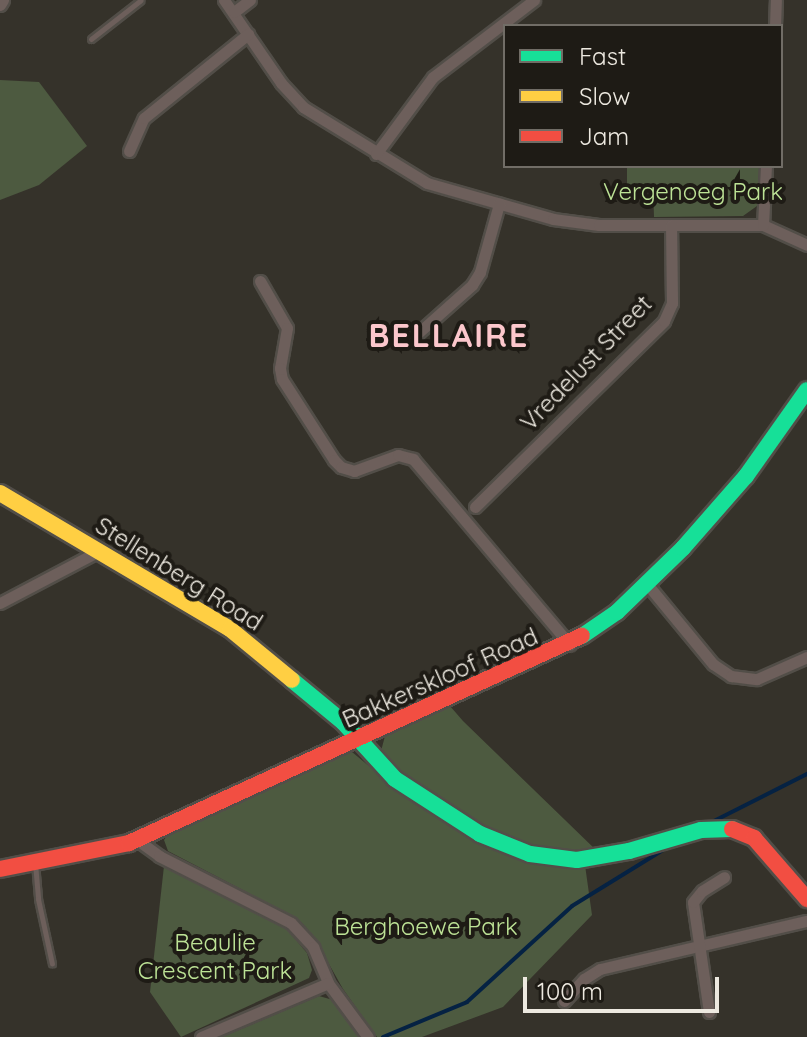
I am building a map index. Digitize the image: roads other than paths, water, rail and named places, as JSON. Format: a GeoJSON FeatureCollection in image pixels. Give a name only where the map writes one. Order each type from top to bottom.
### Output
{"type":"FeatureCollection","features":[{"type":"Feature","properties":{"kind":"street"},"geometry":{"type":"LineString","coordinates":[[224,0],[292,97],[376,154],[427,183],[575,222],[763,225],[807,245]]}},
{"type":"Feature","properties":{"kind":"street"},"geometry":{"type":"LineString","coordinates":[[234,12],[250,0]]}},
{"type":"Feature","properties":{"kind":"street"},"geometry":{"type":"LineString","coordinates":[[376,154],[433,77],[534,0]]}},
{"type":"Feature","properties":{"kind":"street"},"geometry":{"type":"LineString","coordinates":[[775,24],[776,0]]}},
{"type":"Feature","properties":{"kind":"street"},"geometry":{"type":"LineString","coordinates":[[129,151],[144,118],[248,34]]}},
{"type":"Feature","properties":{"kind":"street"},"geometry":{"type":"LineString","coordinates":[[763,225],[766,168]]}},
{"type":"Feature","properties":{"kind":"street"},"geometry":{"type":"LineString","coordinates":[[417,334],[472,285],[480,272],[499,204]]}},
{"type":"Feature","properties":{"kind":"street","name":"Vredelust Street"},"geometry":{"type":"LineString","coordinates":[[475,507],[669,314],[672,289],[671,225]]}},
{"type":"Feature","properties":{"kind":"street"},"geometry":{"type":"LineString","coordinates":[[260,281],[287,328],[280,368],[282,379],[334,460],[341,467],[354,471],[398,455],[413,459],[570,645]]}},
{"type":"Feature","properties":{"kind":"street","name":"Bakkerskloof Road"},"geometry":{"type":"LineString","coordinates":[[0,869],[136,839],[570,645],[597,629],[647,584],[746,476],[807,390]]}},
{"type":"Feature","properties":{"kind":"street","name":"Stellenberg Road"},"geometry":{"type":"LineString","coordinates":[[0,493],[230,629],[343,722],[382,767],[413,792],[503,845],[530,854],[577,860],[629,851],[716,827],[742,831],[767,850],[807,899]]}},
{"type":"Feature","properties":{"kind":"street"},"geometry":{"type":"LineString","coordinates":[[0,603],[99,551]]}},
{"type":"Feature","properties":{"kind":"street"},"geometry":{"type":"LineString","coordinates":[[647,584],[713,664],[731,676],[757,679],[807,657]]}},
{"type":"Feature","properties":{"kind":"street"},"geometry":{"type":"LineString","coordinates":[[136,839],[159,856],[291,923],[313,947],[328,983],[368,1037]]}},
{"type":"Feature","properties":{"kind":"street"},"geometry":{"type":"LineString","coordinates":[[709,1012],[693,902],[702,891],[724,877]]}},
{"type":"Feature","properties":{"kind":"street"},"geometry":{"type":"LineString","coordinates":[[564,1001],[584,979],[600,969],[807,921]]}},
{"type":"Feature","properties":{"kind":"street"},"geometry":{"type":"LineString","coordinates":[[201,1037],[328,983]]}},
{"type":"Feature","properties":{"kind":"lane"},"geometry":{"type":"LineString","coordinates":[[91,39],[141,0]]}},
{"type":"Feature","properties":{"kind":"lane"},"geometry":{"type":"LineString","coordinates":[[35,862],[38,899],[52,964]]}},
{"type":"Feature","properties":{"kind":"waterway"},"geometry":{"type":"LineString","coordinates":[[710,823],[807,774]]}},
{"type":"Feature","properties":{"kind":"waterway"},"geometry":{"type":"LineString","coordinates":[[383,1037],[467,1002],[572,906],[668,847]]}},
{"type":"Feature","properties":{"kind":"district","name":"BELLAIRE"},"geometry":{"type":"Point","coordinates":[449,335]}},
{"type":"Feature","properties":{"kind":"park label","name":"Vergenoeg Park"},"geometry":{"type":"Point","coordinates":[693,192]}},
{"type":"Feature","properties":{"kind":"park label","name":"Berghoewe Park"},"geometry":{"type":"Point","coordinates":[426,927]}},
{"type":"Feature","properties":{"kind":"park label","name":"Beaulie Crescent Park"},"geometry":{"type":"Point","coordinates":[215,957]}}]}
